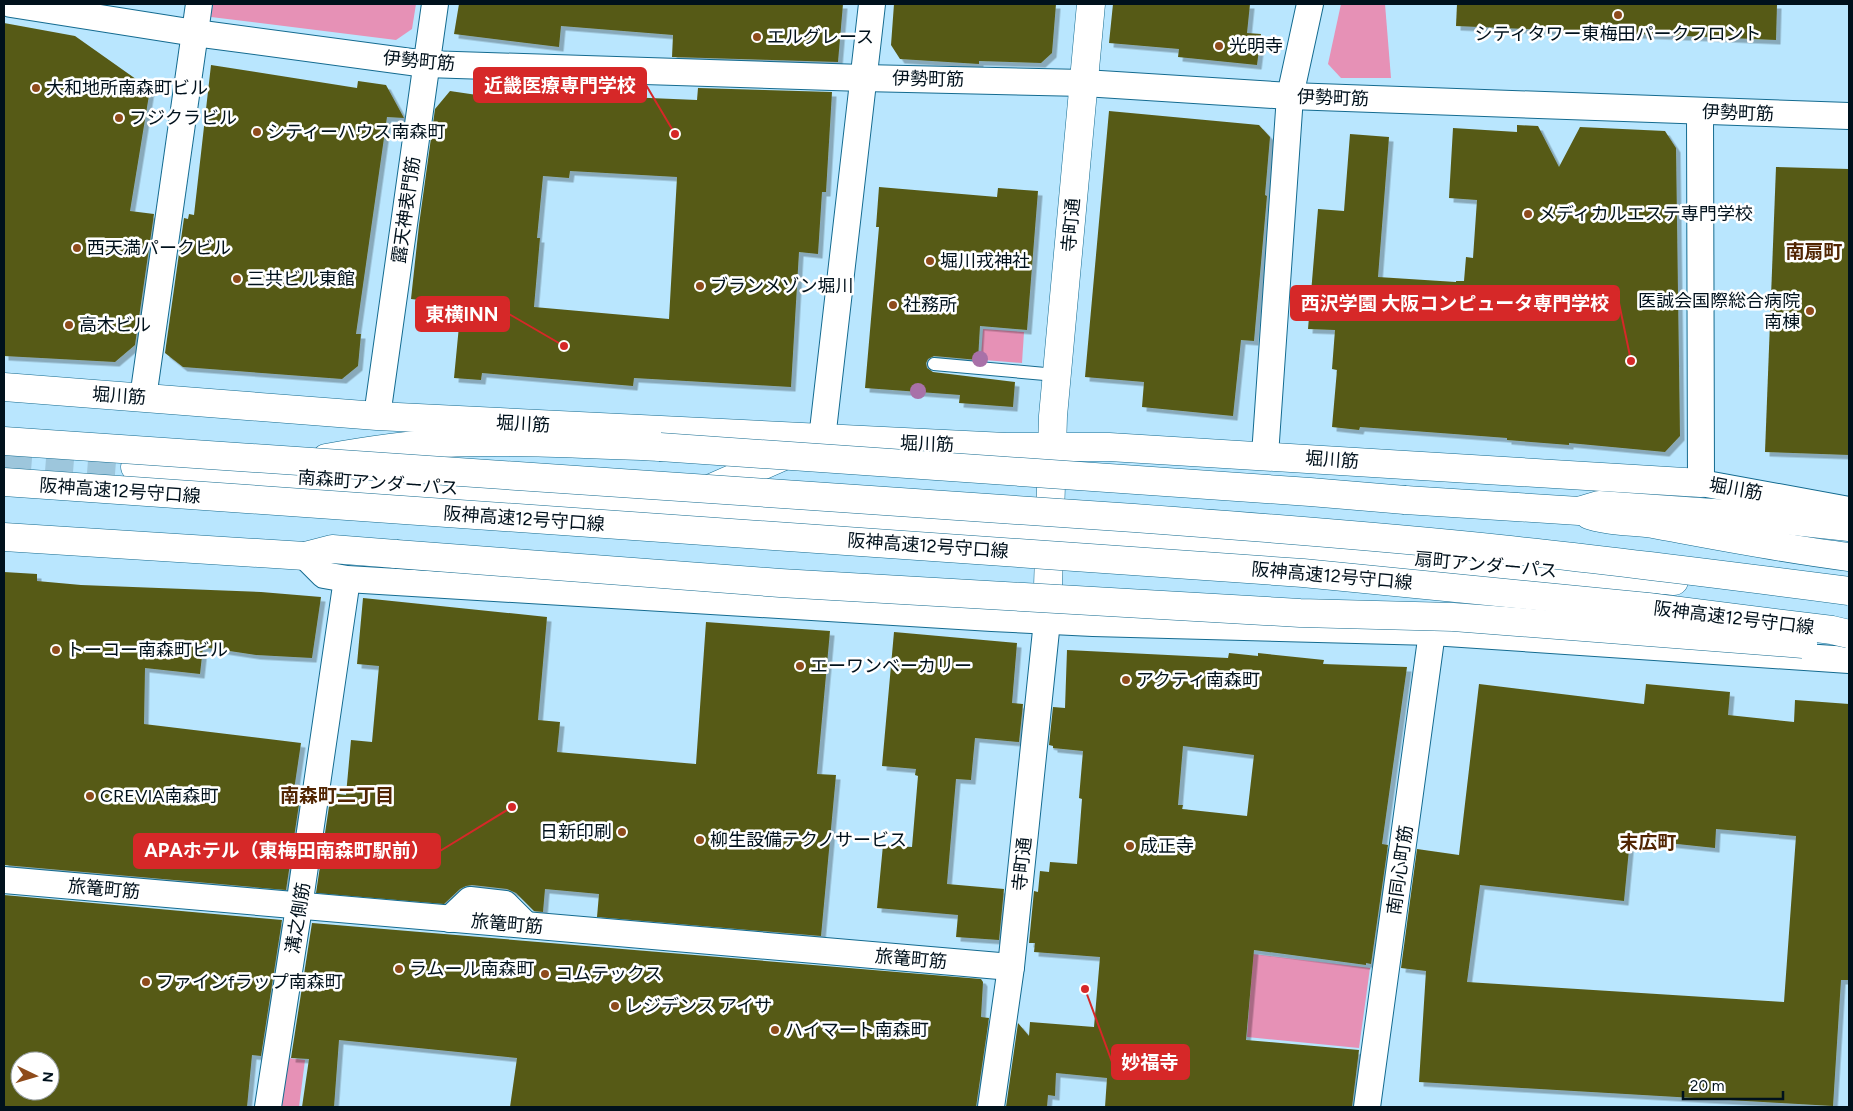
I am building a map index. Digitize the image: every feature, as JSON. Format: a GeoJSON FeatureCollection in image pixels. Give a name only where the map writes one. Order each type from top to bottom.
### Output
{"type":"FeatureCollection","features":[{"type":"Feature","properties":{"kind":"main road","name":"寺町通"},"geometry":{"type":"LineString","coordinates":[[1047,621],[1056,375],[1091,4]]}},
{"type":"Feature","properties":{"kind":"main road","name":"堀川筋"},"geometry":{"type":"LineString","coordinates":[[4,388],[377,416],[1006,447],[1109,447],[1701,483]]}},
{"type":"Feature","properties":{"kind":"main road"},"geometry":{"type":"LineString","coordinates":[[678,503],[822,439]]}},
{"type":"Feature","properties":{"kind":"main road"},"geometry":{"type":"LineString","coordinates":[[4,440],[1307,531],[1654,566],[1849,591]]}},
{"type":"Feature","properties":{"kind":"main road"},"geometry":{"type":"LineString","coordinates":[[307,462],[382,449],[441,443],[521,442],[660,447],[1579,511],[1597,518],[1642,522],[1729,538],[1849,556]]}},
{"type":"Feature","properties":{"kind":"main road","name":"南森町アンダーパス"},"geometry":{"type":"LineString","coordinates":[[135,467],[1050,528]]}},
{"type":"Feature","properties":{"kind":"main road","name":"阪神高速12号守口線"},"geometry":{"type":"LineString","coordinates":[[4,482],[1302,572],[1648,607],[1832,630],[1849,634]]}},
{"type":"Feature","properties":{"kind":"main road"},"geometry":{"type":"LineString","coordinates":[[1579,511],[1600,505],[1728,514],[1849,527]]}},
{"type":"Feature","properties":{"kind":"main road","name":"扇町アンダーパス"},"geometry":{"type":"LineString","coordinates":[[1050,528],[1849,597]]}},
{"type":"Feature","properties":{"kind":"main road"},"geometry":{"type":"LineString","coordinates":[[4,537],[305,556],[332,549],[790,584],[1300,613],[1452,617],[1821,645],[1849,645]]}},
{"type":"Feature","properties":{"kind":"street","name":"伊勢町筋"},"geometry":{"type":"LineString","coordinates":[[12,4],[195,33],[426,64],[1084,83],[1290,96],[1849,116]]}},
{"type":"Feature","properties":{"kind":"street"},"geometry":{"type":"LineString","coordinates":[[142,398],[199,4]]}},
{"type":"Feature","properties":{"kind":"street","name":"露天神表門筋"},"geometry":{"type":"LineString","coordinates":[[377,416],[435,4]]}},
{"type":"Feature","properties":{"kind":"street"},"geometry":{"type":"LineString","coordinates":[[822,439],[872,4]]}},
{"type":"Feature","properties":{"kind":"street"},"geometry":{"type":"LineString","coordinates":[[1265,455],[1290,96],[1310,4]]}},
{"type":"Feature","properties":{"kind":"street"},"geometry":{"type":"LineString","coordinates":[[1700,112],[1701,483]]}},
{"type":"Feature","properties":{"kind":"street","name":"堀川筋"},"geometry":{"type":"LineString","coordinates":[[1701,483],[1849,510]]}},
{"type":"Feature","properties":{"kind":"street"},"geometry":{"type":"LineString","coordinates":[[305,556],[324,575],[347,579],[1047,621],[1432,632],[1849,660]]}},
{"type":"Feature","properties":{"kind":"street","name":"溝之側筋"},"geometry":{"type":"LineString","coordinates":[[268,1107],[347,579]]}},
{"type":"Feature","properties":{"kind":"street","name":"寺町通"},"geometry":{"type":"LineString","coordinates":[[991,1107],[1011,967],[1047,621]]}},
{"type":"Feature","properties":{"kind":"street","name":"南同心町筋"},"geometry":{"type":"LineString","coordinates":[[1368,1107],[1432,632]]}},
{"type":"Feature","properties":{"kind":"street","name":"旅篭町筋"},"geometry":{"type":"LineString","coordinates":[[4,880],[299,908],[526,925],[1011,967]]}},
{"type":"Feature","properties":{"kind":"lane"},"geometry":{"type":"LineString","coordinates":[[934,364],[1056,375]]}},
{"type":"Feature","properties":{"kind":"shaded area"},"geometry":{"type":"Polygon","coordinates":[[[213,4],[416,4],[412,29],[396,40],[211,17],[213,4]]]}},
{"type":"Feature","properties":{"kind":"shaded area"},"geometry":{"type":"Polygon","coordinates":[[[1341,4],[1385,4],[1391,78],[1341,78],[1328,64],[1341,4]]]}},
{"type":"Feature","properties":{"kind":"shaded area"},"geometry":{"type":"Polygon","coordinates":[[[983,329],[1024,332],[1022,363],[984,360],[981,356],[983,329]]]}},
{"type":"Feature","properties":{"kind":"shaded area"},"geometry":{"type":"Polygon","coordinates":[[[1253,954],[1370,968],[1359,1048],[1247,1037],[1253,954]]]}},
{"type":"Feature","properties":{"kind":"shaded area"},"geometry":{"type":"Polygon","coordinates":[[[288,1058],[305,1060],[299,1107],[281,1107],[288,1058]]]}},
{"type":"Feature","properties":{"kind":"building"},"geometry":{"type":"Polygon","coordinates":[[[459,4],[843,4],[838,62],[672,57],[673,35],[561,26],[559,47],[454,34],[459,4]]]}},
{"type":"Feature","properties":{"kind":"building"},"geometry":{"type":"Polygon","coordinates":[[[894,4],[1056,4],[1052,53],[1041,63],[979,61],[979,64],[900,59],[891,45],[894,4]]]}},
{"type":"Feature","properties":{"kind":"building"},"geometry":{"type":"Polygon","coordinates":[[[1113,4],[1250,4],[1247,33],[1261,34],[1257,65],[1178,57],[1179,49],[1109,43],[1113,4]]]}},
{"type":"Feature","properties":{"kind":"building","name":"シティタワー東梅田パークフロント"},"geometry":{"type":"Polygon","coordinates":[[[1457,4],[1777,4],[1776,40],[1456,26],[1457,4]]]}},
{"type":"Feature","properties":{"kind":"building"},"geometry":{"type":"Polygon","coordinates":[[[4,23],[75,36],[150,89],[130,211],[154,214],[135,345],[115,362],[4,356],[4,23]]]}},
{"type":"Feature","properties":{"kind":"building"},"geometry":{"type":"Polygon","coordinates":[[[211,65],[357,88],[358,81],[386,85],[404,118],[387,117],[356,334],[361,334],[358,366],[342,379],[183,367],[165,353],[184,218],[188,219],[189,214],[194,215],[211,65]]]}},
{"type":"Feature","properties":{"kind":"building"},"geometry":{"type":"Polygon","coordinates":[[[698,88],[832,92],[826,192],[822,192],[818,254],[799,252],[791,387],[634,378],[633,386],[482,373],[481,380],[454,378],[461,305],[411,299],[435,109],[450,91],[504,99],[508,92],[697,100],[698,88]],[[570,171],[569,178],[543,176],[537,238],[540,238],[534,307],[669,319],[677,177],[570,171]]]}},
{"type":"Feature","properties":{"kind":"building"},"geometry":{"type":"Polygon","coordinates":[[[1109,111],[1259,125],[1270,137],[1265,195],[1267,196],[1254,341],[1241,340],[1233,416],[1142,407],[1144,382],[1085,377],[1109,111]]]}},
{"type":"Feature","properties":{"kind":"building"},"geometry":{"type":"Polygon","coordinates":[[[1517,125],[1538,126],[1559,167],[1580,127],[1665,131],[1676,148],[1680,436],[1665,452],[1569,443],[1569,445],[1507,440],[1507,438],[1360,427],[1359,430],[1332,427],[1337,370],[1332,369],[1335,330],[1308,329],[1318,209],[1344,211],[1350,134],[1389,137],[1378,277],[1456,282],[1464,281],[1466,257],[1473,258],[1477,200],[1449,198],[1453,128],[1517,132],[1517,125]]]}},
{"type":"Feature","properties":{"kind":"building","name":"医誠会国際総合病院 南棟"},"geometry":{"type":"Polygon","coordinates":[[[1776,167],[1849,169],[1849,455],[1765,452],[1776,167]]]}},
{"type":"Feature","properties":{"kind":"building","name":"堀川戎神社"},"geometry":{"type":"Polygon","coordinates":[[[879,187],[997,197],[998,188],[1038,191],[1027,330],[980,326],[978,360],[934,356],[928,359],[926,363],[927,368],[933,372],[1015,382],[1013,407],[959,403],[960,395],[865,388],[879,227],[876,227],[879,187]]]}},
{"type":"Feature","properties":{"kind":"building"},"geometry":{"type":"Polygon","coordinates":[[[4,572],[37,574],[37,581],[81,585],[261,592],[321,597],[312,658],[256,655],[203,647],[200,674],[145,668],[144,724],[301,743],[294,790],[301,791],[286,890],[4,865],[4,572]]]}},
{"type":"Feature","properties":{"kind":"building"},"geometry":{"type":"Polygon","coordinates":[[[363,598],[547,617],[538,720],[560,722],[557,752],[696,764],[706,622],[830,631],[817,774],[836,775],[821,936],[597,917],[599,894],[545,889],[543,912],[534,911],[516,893],[507,889],[472,885],[460,889],[444,904],[316,893],[331,793],[346,795],[351,740],[372,742],[379,666],[357,664],[363,598]]]}},
{"type":"Feature","properties":{"kind":"building"},"geometry":{"type":"Polygon","coordinates":[[[894,632],[1017,643],[1012,703],[1023,704],[1019,742],[975,738],[971,780],[956,779],[947,884],[1004,889],[999,940],[956,937],[958,915],[877,908],[883,845],[912,847],[918,776],[915,775],[916,769],[882,766],[894,632]]]}},
{"type":"Feature","properties":{"kind":"building"},"geometry":{"type":"Polygon","coordinates":[[[1067,650],[1228,658],[1229,653],[1258,656],[1258,653],[1324,660],[1323,664],[1407,667],[1382,844],[1388,845],[1371,964],[1366,963],[1366,965],[1254,950],[1246,1040],[1359,1050],[1352,1107],[1105,1107],[1107,1078],[1056,1073],[1055,1096],[1048,1095],[1047,1107],[1006,1107],[1018,1023],[1029,1036],[1030,1022],[1094,1027],[1100,957],[1034,952],[1035,943],[1029,943],[1034,891],[1038,892],[1040,871],[1049,872],[1050,862],[1077,864],[1082,799],[1079,798],[1083,751],[1053,748],[1053,746],[1049,745],[1053,707],[1065,708],[1067,650]],[[1183,746],[1178,805],[1183,805],[1182,809],[1247,816],[1254,755],[1183,746]]]}},
{"type":"Feature","properties":{"kind":"building"},"geometry":{"type":"Polygon","coordinates":[[[1479,684],[1644,704],[1646,684],[1730,692],[1728,715],[1794,722],[1795,700],[1849,704],[1849,980],[1841,980],[1833,1106],[1419,1082],[1426,971],[1401,968],[1417,849],[1459,855],[1479,684]],[[1716,829],[1715,848],[1630,839],[1624,901],[1480,885],[1467,982],[1784,1002],[1796,836],[1716,829]]]}},
{"type":"Feature","properties":{"kind":"building","name":"ファインfラップ南森町"},"geometry":{"type":"Polygon","coordinates":[[[4,895],[282,920],[261,1056],[252,1055],[247,1107],[4,1107],[4,895]]]}},
{"type":"Feature","properties":{"kind":"building"},"geometry":{"type":"Polygon","coordinates":[[[312,923],[981,979],[983,982],[981,1017],[989,1018],[976,1107],[510,1107],[517,1058],[339,1040],[334,1107],[302,1107],[309,1059],[291,1058],[312,923]]]}},
{"type":"Feature","properties":{"kind":"tunnel"},"geometry":{"type":"LineString","coordinates":[[4,457],[135,467]]}},
{"type":"Feature","properties":{"kind":"place","name":"シティタワー東梅田パークフロント"},"geometry":{"type":"Point","coordinates":[1618,15]}},
{"type":"Feature","properties":{"kind":"place","name":"エルグレース"},"geometry":{"type":"Point","coordinates":[757,37]}},
{"type":"Feature","properties":{"kind":"place","name":"光明寺"},"geometry":{"type":"Point","coordinates":[1219,46]}},
{"type":"Feature","properties":{"kind":"place","name":"大和地所南森町ビル"},"geometry":{"type":"Point","coordinates":[36,88]}},
{"type":"Feature","properties":{"kind":"place","name":"フジクラビル"},"geometry":{"type":"Point","coordinates":[119,118]}},
{"type":"Feature","properties":{"kind":"place","name":"シティーハウス南森町"},"geometry":{"type":"Point","coordinates":[257,132]}},
{"type":"Feature","properties":{"kind":"place","name":"近畿医療専門学校"},"geometry":{"type":"Point","coordinates":[675,134]}},
{"type":"Feature","properties":{"kind":"place","name":"メディカルエステ専門学校"},"geometry":{"type":"Point","coordinates":[1528,214]}},
{"type":"Feature","properties":{"kind":"place","name":"西天満パークビル"},"geometry":{"type":"Point","coordinates":[77,248]}},
{"type":"Feature","properties":{"kind":"place","name":"堀川戎神社"},"geometry":{"type":"Point","coordinates":[930,261]}},
{"type":"Feature","properties":{"kind":"place","name":"三共ビル東館"},"geometry":{"type":"Point","coordinates":[237,279]}},
{"type":"Feature","properties":{"kind":"place","name":"ブランメゾン堀川"},"geometry":{"type":"Point","coordinates":[700,286]}},
{"type":"Feature","properties":{"kind":"place","name":"社務所"},"geometry":{"type":"Point","coordinates":[893,305]}},
{"type":"Feature","properties":{"kind":"place","name":"医誠会国際総合病院 南棟"},"geometry":{"type":"Point","coordinates":[1810,311]}},
{"type":"Feature","properties":{"kind":"place","name":"高木ビル"},"geometry":{"type":"Point","coordinates":[69,325]}},
{"type":"Feature","properties":{"kind":"place","name":"東横INN"},"geometry":{"type":"Point","coordinates":[564,346]}},
{"type":"Feature","properties":{"kind":"place","name":"西沢学園 大阪コンピュータ専門学校"},"geometry":{"type":"Point","coordinates":[1631,361]}},
{"type":"Feature","properties":{"kind":"place","name":"トーコー南森町ビル"},"geometry":{"type":"Point","coordinates":[56,650]}},
{"type":"Feature","properties":{"kind":"place","name":"エーワンベーカリー"},"geometry":{"type":"Point","coordinates":[800,666]}},
{"type":"Feature","properties":{"kind":"place","name":"アクティ南森町"},"geometry":{"type":"Point","coordinates":[1126,680]}},
{"type":"Feature","properties":{"kind":"place","name":"CREVIA南森町"},"geometry":{"type":"Point","coordinates":[90,796]}},
{"type":"Feature","properties":{"kind":"place","name":"APAホテル（東梅田南森町駅前）"},"geometry":{"type":"Point","coordinates":[512,807]}},
{"type":"Feature","properties":{"kind":"place","name":"日新印刷"},"geometry":{"type":"Point","coordinates":[622,832]}},
{"type":"Feature","properties":{"kind":"place","name":"柳生設備テクノサービス"},"geometry":{"type":"Point","coordinates":[700,840]}},
{"type":"Feature","properties":{"kind":"place","name":"成正寺"},"geometry":{"type":"Point","coordinates":[1130,846]}},
{"type":"Feature","properties":{"kind":"place","name":"ラムール南森町"},"geometry":{"type":"Point","coordinates":[399,969]}},
{"type":"Feature","properties":{"kind":"place","name":"コムテックス"},"geometry":{"type":"Point","coordinates":[545,974]}},
{"type":"Feature","properties":{"kind":"place","name":"ファインfラップ南森町"},"geometry":{"type":"Point","coordinates":[146,982]}},
{"type":"Feature","properties":{"kind":"place","name":"妙福寺"},"geometry":{"type":"Point","coordinates":[1085,989]}},
{"type":"Feature","properties":{"kind":"place","name":"レジデンス アイサ"},"geometry":{"type":"Point","coordinates":[615,1006]}},
{"type":"Feature","properties":{"kind":"place","name":"ハイマート南森町"},"geometry":{"type":"Point","coordinates":[775,1030]}},
{"type":"Feature","properties":{"kind":"district","name":"南扇町"},"geometry":{"type":"Point","coordinates":[1814,251]}},
{"type":"Feature","properties":{"kind":"district","name":"南森町二丁目"},"geometry":{"type":"Point","coordinates":[337,795]}},
{"type":"Feature","properties":{"kind":"district","name":"末広町"},"geometry":{"type":"Point","coordinates":[1648,842]}}]}
